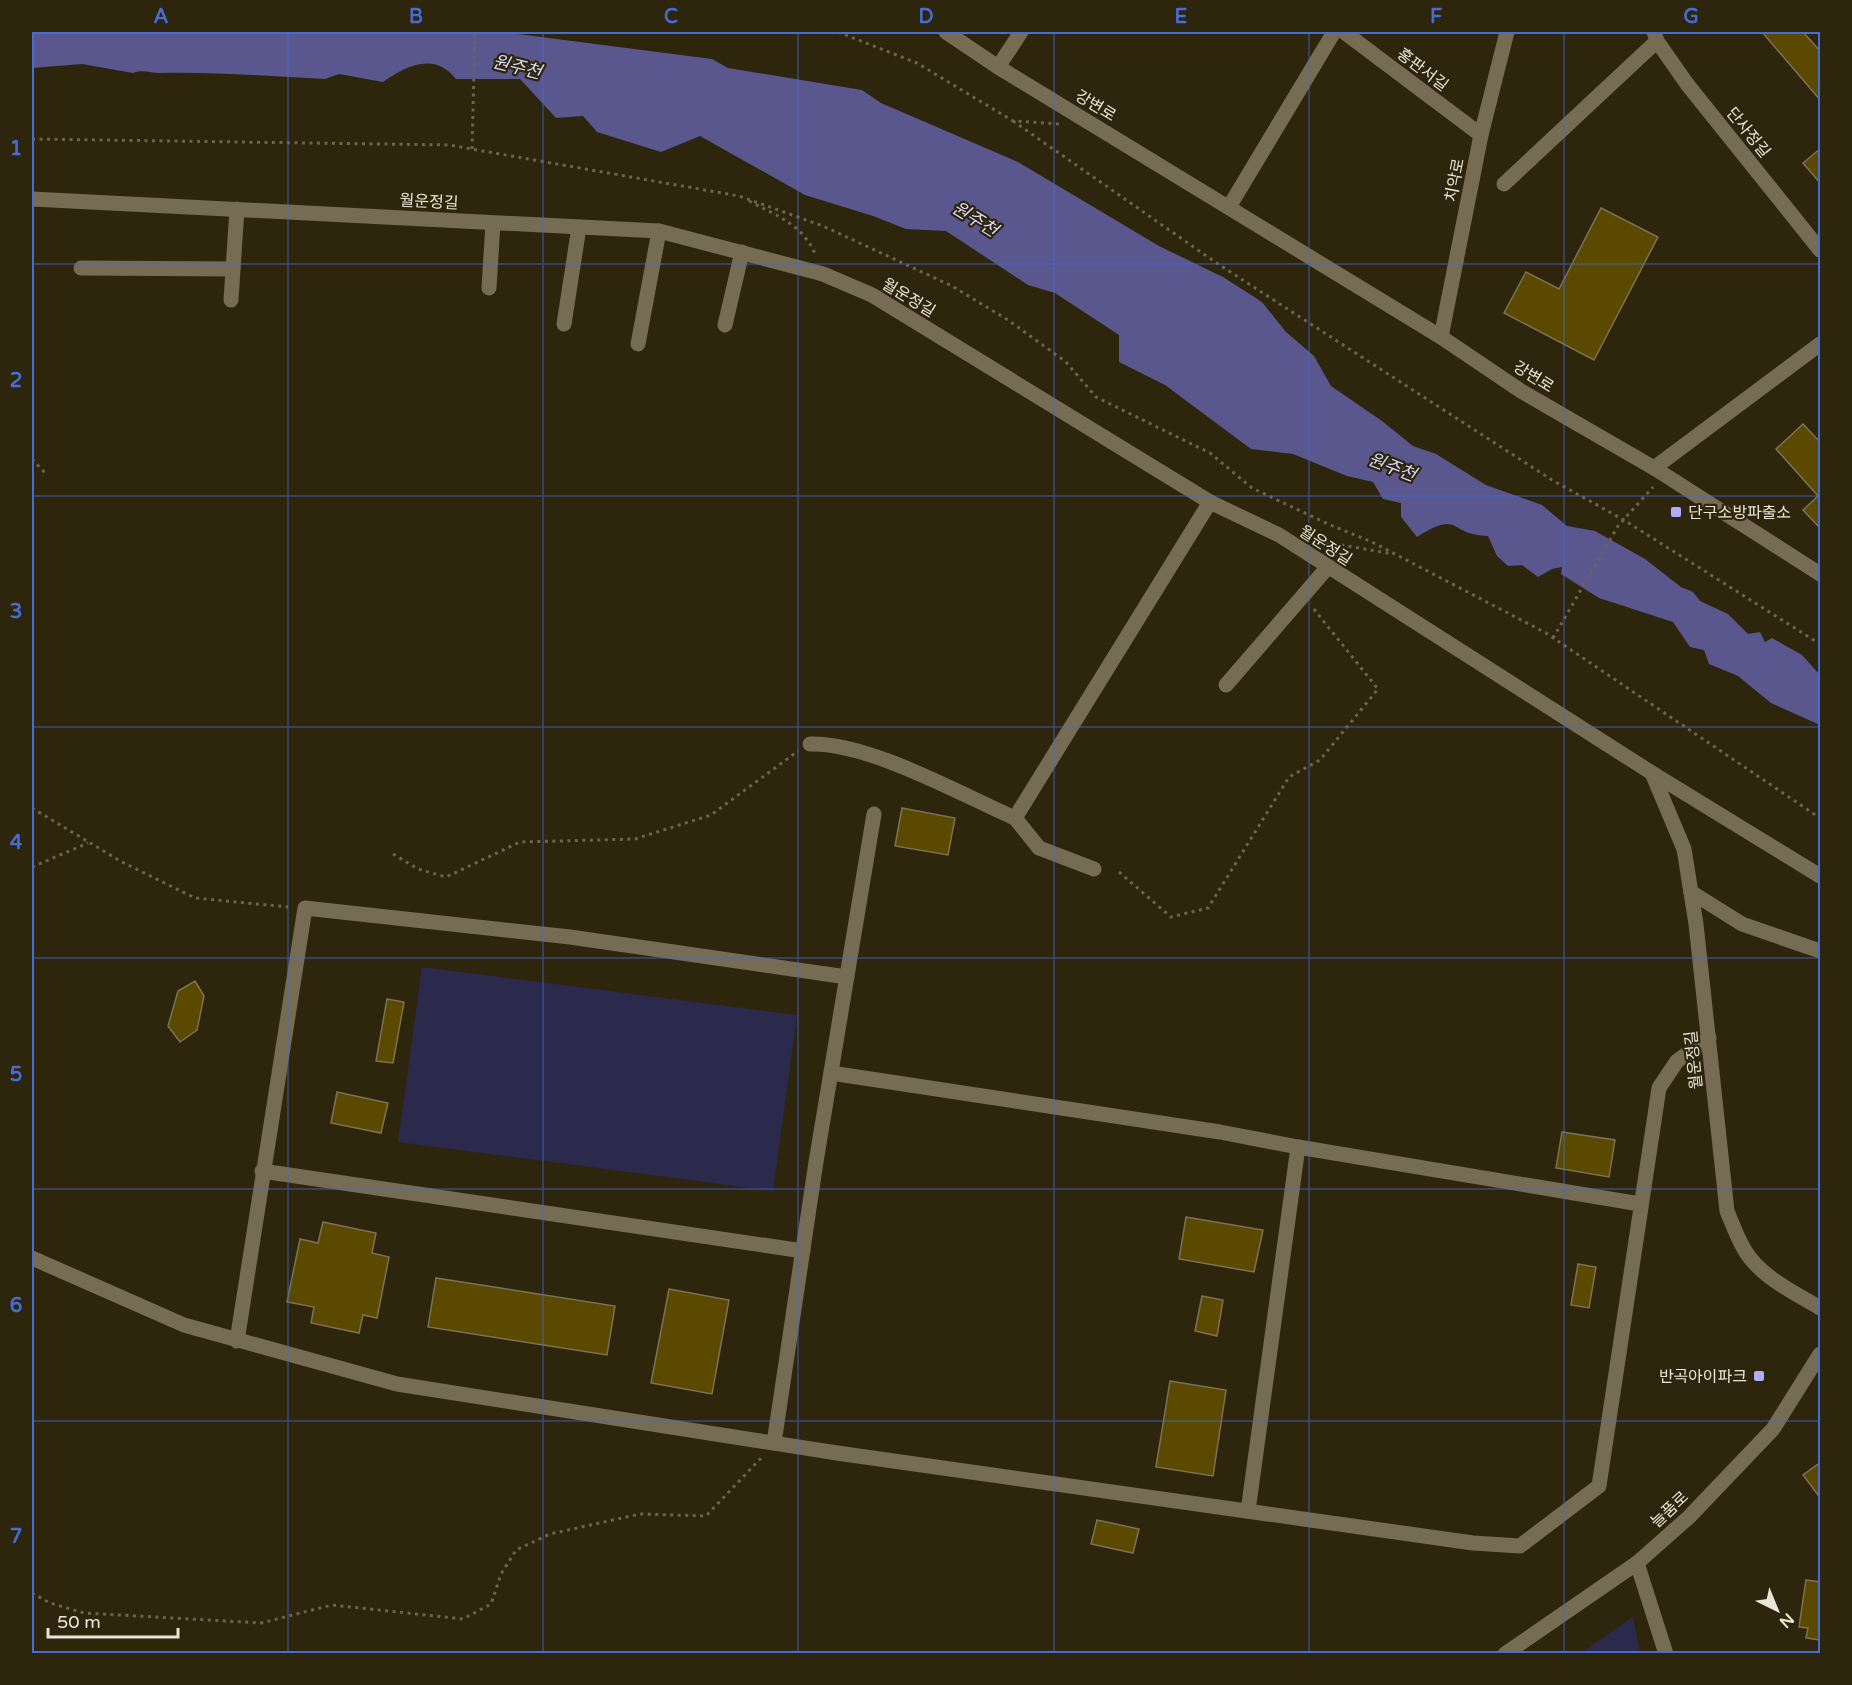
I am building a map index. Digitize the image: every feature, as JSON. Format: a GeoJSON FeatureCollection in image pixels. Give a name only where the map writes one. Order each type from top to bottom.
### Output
{"type":"FeatureCollection","features":[{"type":"Feature","properties":{"kind":"street","name":"강변로"},"geometry":{"type":"LineString","coordinates":[[946,32],[998,67],[1441,337],[1521,391],[1659,471],[1821,574]]}},
{"type":"Feature","properties":{"kind":"street"},"geometry":{"type":"LineString","coordinates":[[998,67],[1021,32]]}},
{"type":"Feature","properties":{"kind":"street"},"geometry":{"type":"LineString","coordinates":[[1229,207],[1334,32]]}},
{"type":"Feature","properties":{"kind":"street","name":"홍판서길"},"geometry":{"type":"LineString","coordinates":[[1344,32],[1481,135]]}},
{"type":"Feature","properties":{"kind":"street","name":"치악로"},"geometry":{"type":"LineString","coordinates":[[1441,337],[1481,135],[1506,32]]}},
{"type":"Feature","properties":{"kind":"street"},"geometry":{"type":"LineString","coordinates":[[1504,184],[1654,34]]}},
{"type":"Feature","properties":{"kind":"street","name":"단사정길"},"geometry":{"type":"LineString","coordinates":[[1654,34],[1687,84],[1821,250]]}},
{"type":"Feature","properties":{"kind":"street","name":"월운정길"},"geometry":{"type":"LineString","coordinates":[[32,199],[659,231],[823,274],[872,295],[1210,502],[1279,535],[1327,568],[1652,773],[1821,876]]}},
{"type":"Feature","properties":{"kind":"street"},"geometry":{"type":"LineString","coordinates":[[231,300],[237,209]]}},
{"type":"Feature","properties":{"kind":"street"},"geometry":{"type":"LineString","coordinates":[[489,288],[493,223]]}},
{"type":"Feature","properties":{"kind":"street"},"geometry":{"type":"LineString","coordinates":[[564,324],[579,227]]}},
{"type":"Feature","properties":{"kind":"street"},"geometry":{"type":"LineString","coordinates":[[638,344],[659,231]]}},
{"type":"Feature","properties":{"kind":"street"},"geometry":{"type":"LineString","coordinates":[[724,325],[742,252]]}},
{"type":"Feature","properties":{"kind":"street"},"geometry":{"type":"LineString","coordinates":[[81,268],[233,269]]}},
{"type":"Feature","properties":{"kind":"street"},"geometry":{"type":"LineString","coordinates":[[1659,471],[1821,344]]}},
{"type":"Feature","properties":{"kind":"street"},"geometry":{"type":"LineString","coordinates":[[1015,818],[1210,502]]}},
{"type":"Feature","properties":{"kind":"street"},"geometry":{"type":"LineString","coordinates":[[1226,685],[1327,568]]}},
{"type":"Feature","properties":{"kind":"street"},"geometry":{"type":"LineString","coordinates":[[810,744],[826,744],[859,752],[1015,818],[1039,848],[1094,869]]}},
{"type":"Feature","properties":{"kind":"street","name":"월운정길"},"geometry":{"type":"LineString","coordinates":[[1652,773],[1684,849],[1708,1038],[1726,1211],[1744,1251],[1762,1270],[1775,1281],[1821,1308]]}},
{"type":"Feature","properties":{"kind":"street"},"geometry":{"type":"LineString","coordinates":[[774,1443],[831,1073],[874,814]]}},
{"type":"Feature","properties":{"kind":"street"},"geometry":{"type":"LineString","coordinates":[[1691,892],[1742,924],[1821,951]]}},
{"type":"Feature","properties":{"kind":"street"},"geometry":{"type":"LineString","coordinates":[[237,1341],[305,908],[570,937],[847,977]]}},
{"type":"Feature","properties":{"kind":"street"},"geometry":{"type":"LineString","coordinates":[[32,1258],[184,1325],[396,1384],[774,1443],[1473,1543],[1520,1546],[1599,1486],[1659,1088],[1677,1061],[1708,1038]]}},
{"type":"Feature","properties":{"kind":"street"},"geometry":{"type":"LineString","coordinates":[[831,1073],[1220,1132],[1640,1204]]}},
{"type":"Feature","properties":{"kind":"street"},"geometry":{"type":"LineString","coordinates":[[1248,1511],[1298,1147]]}},
{"type":"Feature","properties":{"kind":"street"},"geometry":{"type":"LineString","coordinates":[[262,1171],[803,1251]]}},
{"type":"Feature","properties":{"kind":"street","name":"늘품로"},"geometry":{"type":"LineString","coordinates":[[1505,1653],[1636,1563],[1689,1517],[1773,1429],[1821,1354]]}},
{"type":"Feature","properties":{"kind":"street"},"geometry":{"type":"LineString","coordinates":[[1636,1563],[1666,1653]]}},
{"type":"Feature","properties":{"kind":"path"},"geometry":{"type":"LineString","coordinates":[[472,148],[475,32]]}},
{"type":"Feature","properties":{"kind":"path"},"geometry":{"type":"LineString","coordinates":[[838,32],[917,63],[1013,121],[1218,264],[1552,480],[1624,520],[1821,644]]}},
{"type":"Feature","properties":{"kind":"path"},"geometry":{"type":"LineString","coordinates":[[1013,121],[1095,126]]}},
{"type":"Feature","properties":{"kind":"path"},"geometry":{"type":"LineString","coordinates":[[32,139],[437,144],[472,148],[739,196],[823,226],[952,286],[1008,320],[1066,362],[1096,397],[1210,453],[1252,488],[1397,555],[1553,638],[1821,818]]}},
{"type":"Feature","properties":{"kind":"path"},"geometry":{"type":"LineString","coordinates":[[739,196],[792,224],[809,239],[823,274]]}},
{"type":"Feature","properties":{"kind":"path"},"geometry":{"type":"LineString","coordinates":[[32,459],[46,474]]}},
{"type":"Feature","properties":{"kind":"path"},"geometry":{"type":"LineString","coordinates":[[1553,638],[1618,526],[1659,471]]}},
{"type":"Feature","properties":{"kind":"path"},"geometry":{"type":"LineString","coordinates":[[1313,540],[1397,555]]}},
{"type":"Feature","properties":{"kind":"path"},"geometry":{"type":"LineString","coordinates":[[1119,872],[1171,917],[1208,908],[1289,777],[1320,760],[1378,689],[1304,597]]}},
{"type":"Feature","properties":{"kind":"path"},"geometry":{"type":"LineString","coordinates":[[393,854],[418,868],[446,877],[520,842],[635,838],[711,815],[791,754],[810,744]]}},
{"type":"Feature","properties":{"kind":"path"},"geometry":{"type":"LineString","coordinates":[[32,808],[122,862],[195,898],[305,908]]}},
{"type":"Feature","properties":{"kind":"path"},"geometry":{"type":"LineString","coordinates":[[32,867],[89,843]]}},
{"type":"Feature","properties":{"kind":"path"},"geometry":{"type":"LineString","coordinates":[[32,1593],[50,1603],[84,1613],[261,1623],[332,1605],[463,1619],[491,1604],[501,1575],[516,1550],[550,1534],[640,1514],[706,1516],[774,1443]]}},
{"type":"Feature","properties":{"kind":"shaded area"},"geometry":{"type":"Polygon","coordinates":[[[422,967],[797,1015],[773,1191],[398,1142],[422,967]]]}},
{"type":"Feature","properties":{"kind":"shaded area"},"geometry":{"type":"Polygon","coordinates":[[[1633,1617],[1640,1653],[1581,1653],[1633,1617]]]}},
{"type":"Feature","properties":{"kind":"water","name":"원주천"},"geometry":{"type":"Polygon","coordinates":[[[32,32],[503,32],[712,59],[728,68],[862,90],[881,103],[1018,162],[1159,246],[1223,277],[1262,302],[1286,332],[1314,356],[1331,386],[1382,421],[1413,446],[1436,454],[1486,485],[1542,505],[1567,526],[1595,531],[1645,559],[1681,587],[1693,592],[1700,601],[1728,614],[1748,634],[1760,632],[1765,642],[1772,638],[1802,655],[1820,675],[1820,725],[1771,703],[1738,676],[1709,664],[1704,650],[1690,647],[1673,622],[1599,598],[1561,574],[1562,567],[1552,569],[1538,577],[1522,565],[1508,566],[1497,556],[1488,536],[1475,535],[1448,524],[1431,529],[1417,537],[1401,517],[1401,503],[1383,499],[1373,482],[1347,476],[1293,454],[1251,449],[1165,385],[1119,362],[1119,335],[1055,293],[1028,285],[946,231],[906,229],[805,195],[700,136],[661,152],[597,132],[583,116],[556,118],[520,79],[456,79],[448,71],[430,64],[411,66],[383,82],[339,74],[325,79],[143,71],[133,73],[82,64],[32,68],[32,32]]]}},
{"type":"Feature","properties":{"kind":"building"},"geometry":{"type":"Polygon","coordinates":[[[1762,32],[1803,32],[1821,52],[1821,101],[1762,32]]]}},
{"type":"Feature","properties":{"kind":"building"},"geometry":{"type":"Polygon","coordinates":[[[1821,148],[1821,184],[1803,163],[1821,148]]]}},
{"type":"Feature","properties":{"kind":"building"},"geometry":{"type":"Polygon","coordinates":[[[1601,208],[1658,237],[1594,360],[1504,313],[1526,272],[1559,289],[1601,208]]]}},
{"type":"Feature","properties":{"kind":"building"},"geometry":{"type":"Polygon","coordinates":[[[1803,424],[1821,443],[1821,529],[1803,510],[1818,496],[1776,449],[1803,424]]]}},
{"type":"Feature","properties":{"kind":"building"},"geometry":{"type":"Polygon","coordinates":[[[902,808],[955,818],[948,855],[895,846],[902,808]]]}},
{"type":"Feature","properties":{"kind":"building"},"geometry":{"type":"Polygon","coordinates":[[[195,981],[204,996],[197,1030],[180,1042],[168,1026],[178,991],[195,981]]]}},
{"type":"Feature","properties":{"kind":"building"},"geometry":{"type":"Polygon","coordinates":[[[387,999],[404,1002],[393,1063],[376,1061],[387,999]]]}},
{"type":"Feature","properties":{"kind":"building"},"geometry":{"type":"Polygon","coordinates":[[[337,1092],[388,1103],[381,1133],[331,1123],[337,1092]]]}},
{"type":"Feature","properties":{"kind":"building"},"geometry":{"type":"Polygon","coordinates":[[[1562,1132],[1615,1140],[1609,1177],[1556,1168],[1562,1132]]]}},
{"type":"Feature","properties":{"kind":"building"},"geometry":{"type":"Polygon","coordinates":[[[1186,1217],[1263,1230],[1254,1272],[1179,1259],[1186,1217]]]}},
{"type":"Feature","properties":{"kind":"building"},"geometry":{"type":"Polygon","coordinates":[[[323,1222],[376,1233],[372,1253],[389,1257],[377,1318],[363,1315],[359,1333],[311,1323],[314,1307],[287,1302],[300,1239],[318,1243],[323,1222]]]}},
{"type":"Feature","properties":{"kind":"building"},"geometry":{"type":"Polygon","coordinates":[[[1578,1264],[1596,1267],[1589,1308],[1571,1305],[1578,1264]]]}},
{"type":"Feature","properties":{"kind":"building"},"geometry":{"type":"Polygon","coordinates":[[[436,1278],[615,1306],[607,1355],[428,1327],[436,1278]]]}},
{"type":"Feature","properties":{"kind":"building"},"geometry":{"type":"Polygon","coordinates":[[[669,1289],[729,1300],[712,1394],[651,1383],[669,1289]]]}},
{"type":"Feature","properties":{"kind":"building"},"geometry":{"type":"Polygon","coordinates":[[[1202,1296],[1223,1300],[1217,1336],[1195,1331],[1202,1296]]]}},
{"type":"Feature","properties":{"kind":"building"},"geometry":{"type":"Polygon","coordinates":[[[1170,1381],[1226,1390],[1213,1476],[1156,1467],[1170,1381]]]}},
{"type":"Feature","properties":{"kind":"building"},"geometry":{"type":"Polygon","coordinates":[[[1821,1462],[1821,1499],[1803,1475],[1821,1462]]]}},
{"type":"Feature","properties":{"kind":"building"},"geometry":{"type":"Polygon","coordinates":[[[1097,1520],[1139,1529],[1133,1553],[1091,1544],[1097,1520]]]}},
{"type":"Feature","properties":{"kind":"building"},"geometry":{"type":"Polygon","coordinates":[[[1806,1580],[1821,1582],[1819,1640],[1806,1638],[1808,1628],[1799,1627],[1806,1580]]]}},
{"type":"Feature","properties":{"kind":"waterway"},"geometry":{"type":"LineString","coordinates":[[1342,1654],[1354,1654]]}},
{"type":"Feature","properties":{"kind":"place","name":"단구소방파출소"},"geometry":{"type":"Point","coordinates":[1676,512]}},
{"type":"Feature","properties":{"kind":"place","name":"반곡아이파크"},"geometry":{"type":"Point","coordinates":[1759,1376]}}]}
